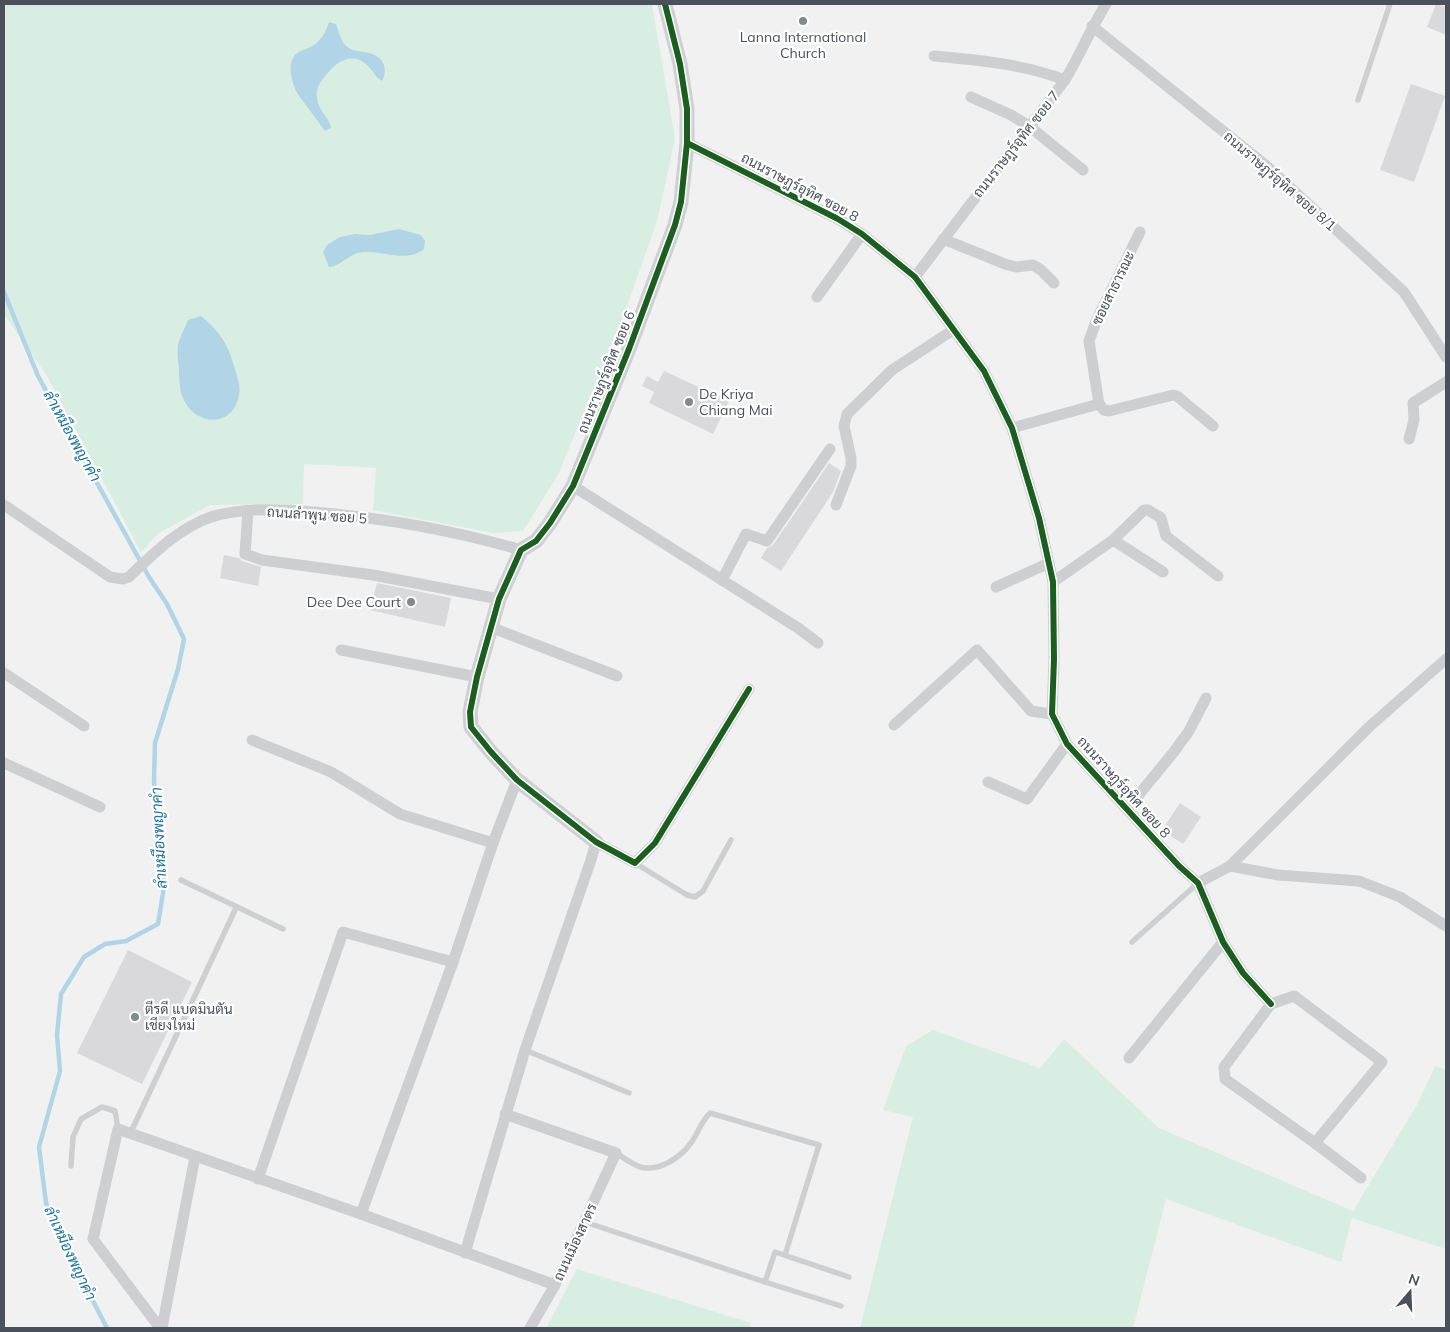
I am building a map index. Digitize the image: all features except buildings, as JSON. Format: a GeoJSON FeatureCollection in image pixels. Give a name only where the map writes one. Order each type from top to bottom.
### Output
{"type":"FeatureCollection","features":[{"type":"Feature","properties":{"kind":"street","name":"ถนนราษฎร์อุทิศ ซอย 6"},"geometry":{"type":"LineString","coordinates":[[518,780],[491,752],[471,727],[472,699],[499,599],[521,550],[536,541],[541,535],[573,486],[611,396],[667,250],[681,202],[687,143],[687,108],[680,64],[665,4]]}},
{"type":"Feature","properties":{"kind":"street","name":"ถนนราษฎร์อุทิศ ซอย 7"},"geometry":{"type":"LineString","coordinates":[[915,277],[1065,80],[1081,52],[1092,26],[1106,4]]}},
{"type":"Feature","properties":{"kind":"street","name":"ถนนราษฎร์อุทิศ ซอย 8/1"},"geometry":{"type":"LineString","coordinates":[[1092,26],[1269,168],[1404,292],[1446,357]]}},
{"type":"Feature","properties":{"kind":"street"},"geometry":{"type":"LineString","coordinates":[[934,56],[972,59],[1015,66],[1040,71],[1065,80]]}},
{"type":"Feature","properties":{"kind":"street"},"geometry":{"type":"LineString","coordinates":[[971,97],[1011,115],[1029,126],[1083,170]]}},
{"type":"Feature","properties":{"kind":"street","name":"ถนนราษฎร์อุทิศ ซอย 8"},"geometry":{"type":"LineString","coordinates":[[687,143],[838,219],[862,234],[915,277],[984,371],[1012,428],[1039,518],[1053,582],[1054,659],[1052,714],[1067,744],[1179,866],[1198,883]]}},
{"type":"Feature","properties":{"kind":"street","name":"ซอยสาธารณะ"},"geometry":{"type":"LineString","coordinates":[[1099,404],[1089,341],[1097,319],[1140,232]]}},
{"type":"Feature","properties":{"kind":"street"},"geometry":{"type":"LineString","coordinates":[[817,297],[862,234]]}},
{"type":"Feature","properties":{"kind":"street"},"geometry":{"type":"LineString","coordinates":[[943,239],[1004,264],[1016,267],[1033,265],[1054,283]]}},
{"type":"Feature","properties":{"kind":"street"},"geometry":{"type":"LineString","coordinates":[[836,505],[851,466],[844,426],[847,414],[892,370],[953,330]]}},
{"type":"Feature","properties":{"kind":"street"},"geometry":{"type":"LineString","coordinates":[[1409,439],[1414,420],[1413,403],[1446,382]]}},
{"type":"Feature","properties":{"kind":"street"},"geometry":{"type":"LineString","coordinates":[[1012,428],[1099,404],[1104,410],[1109,411],[1173,395],[1177,396],[1213,426]]}},
{"type":"Feature","properties":{"kind":"street"},"geometry":{"type":"LineString","coordinates":[[722,580],[746,534],[767,541],[830,449]]}},
{"type":"Feature","properties":{"kind":"street"},"geometry":{"type":"LineString","coordinates":[[573,486],[798,628],[818,643]]}},
{"type":"Feature","properties":{"kind":"street","name":"ถนนลำพูน ซอย 5"},"geometry":{"type":"LineString","coordinates":[[4,505],[110,577],[123,579],[129,577],[148,558],[188,528],[211,517],[248,511],[295,510],[390,521],[458,533],[521,550]]}},
{"type":"Feature","properties":{"kind":"street"},"geometry":{"type":"LineString","coordinates":[[1053,582],[1112,540],[1141,511],[1148,510],[1163,520],[1166,536],[1218,576]]}},
{"type":"Feature","properties":{"kind":"street"},"geometry":{"type":"LineString","coordinates":[[248,511],[246,554],[262,560],[373,575],[499,599]]}},
{"type":"Feature","properties":{"kind":"street"},"geometry":{"type":"LineString","coordinates":[[1112,540],[1163,572]]}},
{"type":"Feature","properties":{"kind":"street"},"geometry":{"type":"LineString","coordinates":[[996,587],[1048,563]]}},
{"type":"Feature","properties":{"kind":"street"},"geometry":{"type":"LineString","coordinates":[[490,628],[616,676]]}},
{"type":"Feature","properties":{"kind":"street"},"geometry":{"type":"LineString","coordinates":[[341,650],[477,676]]}},
{"type":"Feature","properties":{"kind":"street"},"geometry":{"type":"LineString","coordinates":[[894,725],[977,650],[1031,711],[1052,714]]}},
{"type":"Feature","properties":{"kind":"street"},"geometry":{"type":"LineString","coordinates":[[1271,1004],[1243,973],[1224,942],[1198,883],[1230,866],[1369,727],[1446,659]]}},
{"type":"Feature","properties":{"kind":"street"},"geometry":{"type":"LineString","coordinates":[[4,673],[84,726]]}},
{"type":"Feature","properties":{"kind":"street"},"geometry":{"type":"LineString","coordinates":[[361,1214],[453,962],[493,843],[518,780],[596,842],[635,863],[655,843],[749,689]]}},
{"type":"Feature","properties":{"kind":"street"},"geometry":{"type":"LineString","coordinates":[[1127,810],[1189,731],[1206,698]]}},
{"type":"Feature","properties":{"kind":"street"},"geometry":{"type":"LineString","coordinates":[[252,740],[331,772],[400,814],[493,843]]}},
{"type":"Feature","properties":{"kind":"street"},"geometry":{"type":"LineString","coordinates":[[988,782],[1027,799],[1067,744]]}},
{"type":"Feature","properties":{"kind":"street"},"geometry":{"type":"LineString","coordinates":[[4,763],[100,807]]}},
{"type":"Feature","properties":{"kind":"street"},"geometry":{"type":"LineString","coordinates":[[465,1253],[525,1050],[596,842]]}},
{"type":"Feature","properties":{"kind":"street"},"geometry":{"type":"LineString","coordinates":[[1230,866],[1278,876],[1359,881],[1400,897],[1446,926]]}},
{"type":"Feature","properties":{"kind":"street"},"geometry":{"type":"LineString","coordinates":[[258,1179],[343,932],[453,962]]}},
{"type":"Feature","properties":{"kind":"street"},"geometry":{"type":"LineString","coordinates":[[1129,1058],[1224,942]]}},
{"type":"Feature","properties":{"kind":"street"},"geometry":{"type":"LineString","coordinates":[[1315,1143],[1382,1062],[1294,996],[1271,1004],[1224,1067],[1225,1079],[1361,1178]]}},
{"type":"Feature","properties":{"kind":"street"},"geometry":{"type":"LineString","coordinates":[[505,1114],[616,1153]]}},
{"type":"Feature","properties":{"kind":"street"},"geometry":{"type":"LineString","coordinates":[[161,1328],[93,1239],[118,1130],[361,1214],[555,1285]]}},
{"type":"Feature","properties":{"kind":"street","name":"ถนนเมืองสาตร"},"geometry":{"type":"LineString","coordinates":[[530,1328],[555,1285],[616,1153]]}},
{"type":"Feature","properties":{"kind":"street"},"geometry":{"type":"LineString","coordinates":[[161,1328],[196,1157]]}},
{"type":"Feature","properties":{"kind":"lane"},"geometry":{"type":"LineString","coordinates":[[1358,100],[1390,4]]}},
{"type":"Feature","properties":{"kind":"lane"},"geometry":{"type":"LineString","coordinates":[[635,863],[687,894],[696,897],[703,891],[731,840]]}},
{"type":"Feature","properties":{"kind":"lane"},"geometry":{"type":"LineString","coordinates":[[181,880],[283,929]]}},
{"type":"Feature","properties":{"kind":"lane"},"geometry":{"type":"LineString","coordinates":[[1132,942],[1198,883]]}},
{"type":"Feature","properties":{"kind":"lane"},"geometry":{"type":"LineString","coordinates":[[130,1134],[236,908]]}},
{"type":"Feature","properties":{"kind":"lane"},"geometry":{"type":"LineString","coordinates":[[525,1050],[629,1093]]}},
{"type":"Feature","properties":{"kind":"lane"},"geometry":{"type":"LineString","coordinates":[[71,1166],[74,1136],[81,1119],[102,1108],[115,1111],[118,1130]]}},
{"type":"Feature","properties":{"kind":"lane"},"geometry":{"type":"LineString","coordinates":[[616,1153],[640,1167],[652,1168],[675,1159],[691,1142],[703,1120],[710,1113],[819,1145],[785,1255]]}},
{"type":"Feature","properties":{"kind":"lane"},"geometry":{"type":"LineString","coordinates":[[585,1222],[841,1306]]}},
{"type":"Feature","properties":{"kind":"lane"},"geometry":{"type":"LineString","coordinates":[[765,1282],[775,1252],[849,1277]]}},
{"type":"Feature","properties":{"kind":"green space"},"geometry":{"type":"Polygon","coordinates":[[[4,4],[652,4],[675,139],[657,221],[626,309],[558,475],[523,531],[493,533],[373,510],[376,468],[304,464],[303,504],[210,505],[159,533],[141,552],[47,376],[4,314],[4,4]]]}},
{"type":"Feature","properties":{"kind":"green space"},"geometry":{"type":"Polygon","coordinates":[[[933,1030],[1040,1068],[1064,1039],[1159,1128],[1353,1211],[1418,1103],[1435,1066],[1446,1070],[1446,1249],[1352,1218],[1341,1262],[1166,1199],[1133,1328],[860,1328],[913,1117],[883,1110],[906,1046],[933,1030]]]}},
{"type":"Feature","properties":{"kind":"green space"},"geometry":{"type":"Polygon","coordinates":[[[577,1269],[751,1323],[750,1328],[546,1328],[577,1269]]]}},
{"type":"Feature","properties":{"kind":"water"},"geometry":{"type":"Polygon","coordinates":[[[329,22],[336,24],[346,46],[378,57],[385,68],[385,72],[382,81],[364,62],[352,58],[341,61],[331,69],[317,91],[321,110],[331,128],[325,131],[297,93],[292,79],[291,62],[300,51],[317,43],[327,29],[329,22]]]}},
{"type":"Feature","properties":{"kind":"water"},"geometry":{"type":"Polygon","coordinates":[[[399,229],[421,235],[425,241],[424,249],[417,253],[403,256],[364,252],[329,267],[323,252],[327,245],[340,237],[355,234],[370,235],[399,229]]]}},
{"type":"Feature","properties":{"kind":"water"},"geometry":{"type":"Polygon","coordinates":[[[201,316],[219,333],[232,360],[239,385],[239,395],[235,406],[229,414],[213,420],[196,414],[188,407],[183,398],[180,383],[178,345],[188,320],[201,316]]]}},
{"type":"Feature","properties":{"kind":"waterway","name":"ลำเหมืองพญาคำ"},"geometry":{"type":"LineString","coordinates":[[4,292],[38,376],[149,577],[167,604],[184,639],[178,669],[155,743],[156,832],[164,887],[158,924],[126,941],[105,944],[84,957],[61,994],[57,1035],[60,1071],[39,1147],[46,1203],[67,1251],[107,1328]]}},
{"type":"Feature","properties":{"kind":"cycle path"},"geometry":{"type":"LineString","coordinates":[[665,4],[680,64],[687,109],[687,143],[681,202],[675,225],[629,349],[573,486],[550,523],[536,541],[521,550],[499,599],[477,677],[470,712],[471,727],[517,780],[596,842],[635,863],[655,843],[749,689]]}},
{"type":"Feature","properties":{"kind":"cycle path"},"geometry":{"type":"LineString","coordinates":[[687,143],[838,219],[862,234],[915,277],[984,371],[1012,428],[1039,518],[1053,582],[1054,659],[1052,714],[1067,744],[1179,866],[1198,883],[1223,942],[1243,973],[1271,1004]]}},
{"type":"Feature","properties":{"kind":"place","name":"Lanna International Church"},"geometry":{"type":"Point","coordinates":[803,21]}},
{"type":"Feature","properties":{"kind":"place","name":"De Kriya Chiang Mai"},"geometry":{"type":"Point","coordinates":[689,402]}},
{"type":"Feature","properties":{"kind":"place","name":"Dee Dee Court"},"geometry":{"type":"Point","coordinates":[411,602]}},
{"type":"Feature","properties":{"kind":"place","name":"ตีรดี แบดมินตัน เชียงใหม่"},"geometry":{"type":"Point","coordinates":[135,1017]}}]}
